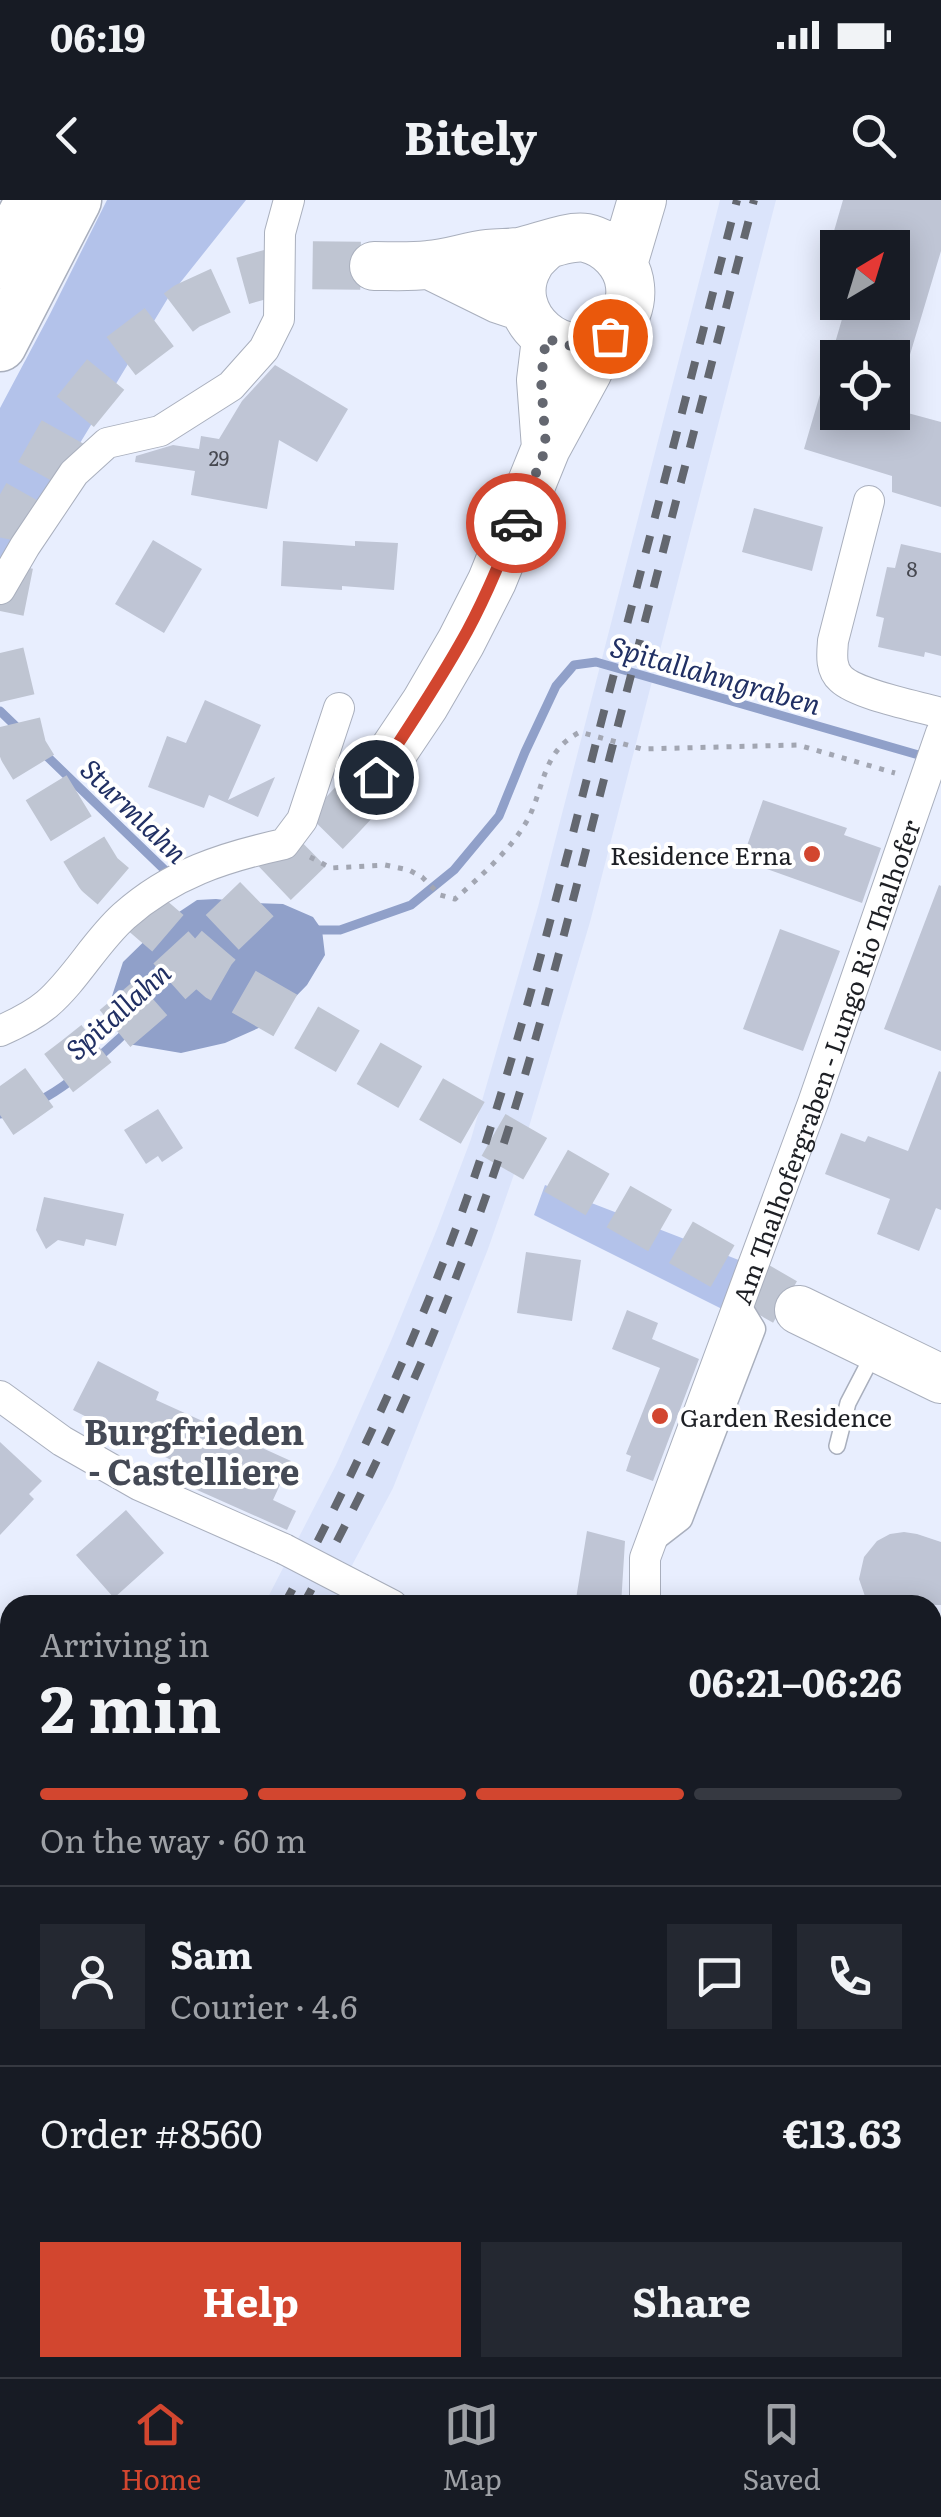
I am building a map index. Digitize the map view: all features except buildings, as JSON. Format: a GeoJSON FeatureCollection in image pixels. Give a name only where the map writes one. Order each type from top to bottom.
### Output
{"type":"FeatureCollection","features":[{"type":"Feature","properties":{"kind":"highway"},"geometry":{"type":"LineString","coordinates":[[0,262],[32,200]]}},
{"type":"Feature","properties":{"kind":"highway"},"geometry":{"type":"LineString","coordinates":[[0,345],[76,200]]}},
{"type":"Feature","properties":{"kind":"main road"},"geometry":{"type":"LineString","coordinates":[[376,777],[462,642],[492,581],[546,448],[588,370],[521,284],[529,263],[554,243],[591,200]]}},
{"type":"Feature","properties":{"kind":"main road"},"geometry":{"type":"LineString","coordinates":[[623,264],[642,200]]}},
{"type":"Feature","properties":{"kind":"main road"},"geometry":{"type":"LineString","coordinates":[[374,266],[430,265],[586,238],[607,247],[623,264],[630,282],[630,302],[623,321],[610,336],[554,330],[430,265]]}},
{"type":"Feature","properties":{"kind":"main road"},"geometry":{"type":"LineString","coordinates":[[799,1310],[941,1379]]}},
{"type":"Feature","properties":{"kind":"street"},"geometry":{"type":"LineString","coordinates":[[0,589],[74,473],[107,442],[160,431],[232,386],[264,349],[279,319],[280,232],[289,200]]}},
{"type":"Feature","properties":{"kind":"street"},"geometry":{"type":"LineString","coordinates":[[868,500],[831,661],[840,679],[865,692],[941,713]]}},
{"type":"Feature","properties":{"kind":"street"},"geometry":{"type":"LineString","coordinates":[[0,1031],[47,1004],[124,916],[176,880],[232,855],[284,844],[302,820],[339,708]]}},
{"type":"Feature","properties":{"kind":"street","name":"Am Thalhofergraben - Lungo Rio Thalhofer"},"geometry":{"type":"LineString","coordinates":[[645,1595],[645,1558],[650,1542],[740,1306],[933,758]]}},
{"type":"Feature","properties":{"kind":"street"},"geometry":{"type":"LineString","coordinates":[[650,1542],[681,1519],[754,1329],[740,1306]]}},
{"type":"Feature","properties":{"kind":"street"},"geometry":{"type":"LineString","coordinates":[[0,1396],[62,1441],[139,1485],[284,1549],[373,1595]]}},
{"type":"Feature","properties":{"kind":"lane"},"geometry":{"type":"LineString","coordinates":[[837,1446],[848,1403],[876,1349]]}},
{"type":"Feature","properties":{"kind":"path"},"geometry":{"type":"LineString","coordinates":[[284,844],[331,868],[384,865],[409,870],[440,895],[455,899],[493,864],[528,819],[548,765],[563,740],[580,732],[642,749],[798,745],[933,758]]}},
{"type":"Feature","properties":{"kind":"shaded area"},"geometry":{"type":"Polygon","coordinates":[[[107,200],[246,200],[168,298],[0,575],[0,408],[107,200]]]}},
{"type":"Feature","properties":{"kind":"shaded area"},"geometry":{"type":"Polygon","coordinates":[[[720,200],[776,200],[590,922],[520,1157],[488,1249],[393,1488],[336,1595],[269,1595],[336,1465],[437,1229],[471,1139],[538,907],[720,200]]]}},
{"type":"Feature","properties":{"kind":"shaded area"},"geometry":{"type":"Polygon","coordinates":[[[545,1185],[749,1264],[730,1313],[534,1215],[545,1185]]]}},
{"type":"Feature","properties":{"kind":"water"},"geometry":{"type":"Polygon","coordinates":[[[197,900],[283,904],[313,917],[322,930],[325,955],[307,985],[270,1023],[225,1043],[181,1053],[128,1044],[112,996],[123,962],[164,922],[197,900]]]}},
{"type":"Feature","properties":{"kind":"waterway","name":"Spitallahngraben"},"geometry":{"type":"LineString","coordinates":[[315,930],[340,930],[411,905],[454,870],[499,816],[556,686],[574,665],[596,662],[929,758]]}},
{"type":"Feature","properties":{"kind":"waterway","name":"Sturmlahn"},"geometry":{"type":"LineString","coordinates":[[0,711],[170,875]]}},
{"type":"Feature","properties":{"kind":"waterway","name":"Spitallahn"},"geometry":{"type":"LineString","coordinates":[[0,1114],[55,1092],[133,1026]]}},
{"type":"Feature","properties":{"kind":"tunnel"},"geometry":{"type":"LineString","coordinates":[[0,611],[21,506],[71,417],[120,357],[187,306],[242,281],[300,265],[374,266]]}},
{"type":"Feature","properties":{"kind":"tunnel"},"geometry":{"type":"LineString","coordinates":[[0,653],[23,750],[99,874],[220,978],[799,1310]]}},
{"type":"Feature","properties":{"kind":"tunnel"},"geometry":{"type":"LineString","coordinates":[[0,1115],[69,1066],[166,985],[304,854],[376,777]]}},
{"type":"Feature","properties":{"kind":"railway"},"geometry":{"type":"LineString","coordinates":[[289,1595],[396,1378],[444,1261],[486,1142],[547,931],[737,200]]}},
{"type":"Feature","properties":{"kind":"railway"},"geometry":{"type":"LineString","coordinates":[[308,1595],[413,1382],[502,1149],[559,953],[754,200]]}},
{"type":"Feature","properties":{"kind":"way so far"},"geometry":{"type":"LineString","coordinates":[[516,523],[546,448],[541,380],[546,338],[568,347],[592,346],[610,336]]}},
{"type":"Feature","properties":{"kind":"place","name":"Residence Erna"},"geometry":{"type":"Point","coordinates":[812,854]}},
{"type":"Feature","properties":{"kind":"place","name":"Garden Residence"},"geometry":{"type":"Point","coordinates":[660,1416]}},
{"type":"Feature","properties":{"kind":"district","name":"Burgfrieden - Castelliere"},"geometry":{"type":"Point","coordinates":[194,1450]}},
{"type":"Feature","properties":{"kind":"route"},"geometry":{"type":"LineString","coordinates":[[376,777],[462,642],[516,523]]}}]}
